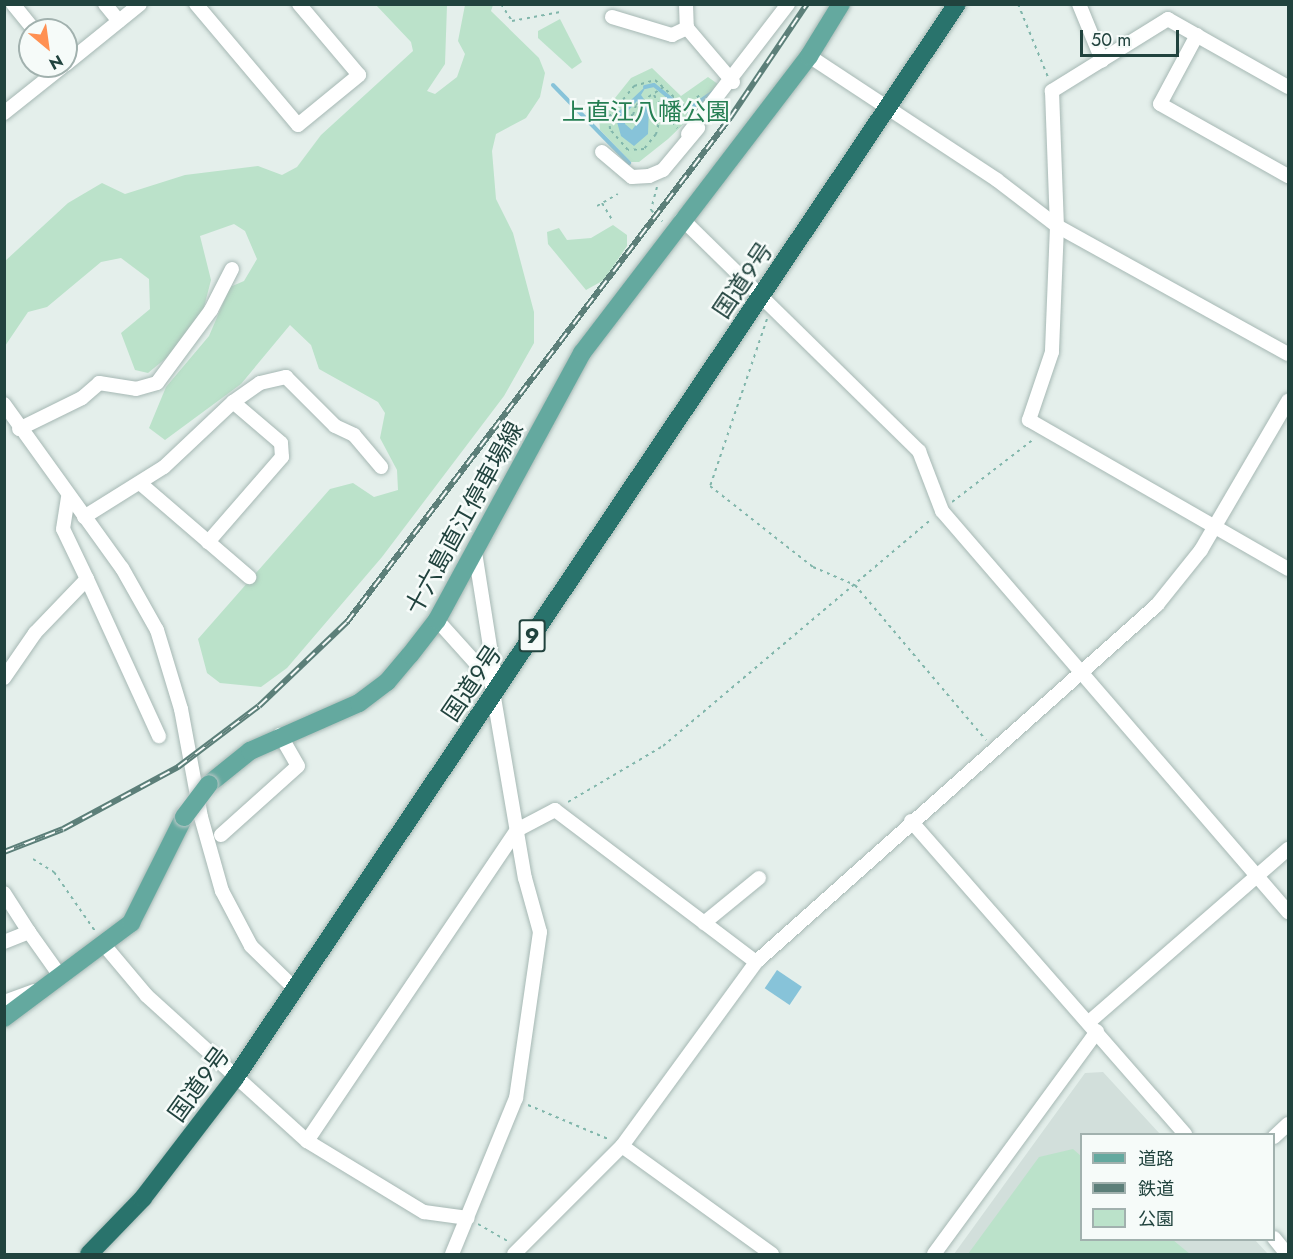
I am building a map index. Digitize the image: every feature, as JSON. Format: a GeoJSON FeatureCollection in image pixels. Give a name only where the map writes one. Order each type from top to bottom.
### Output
{"type":"FeatureCollection","features":[{"type":"Feature","properties":{"kind":"highway","name":"国道9号"},"geometry":{"type":"LineString","coordinates":[[89,1254],[143,1198],[235,1078],[493,686],[766,300],[885,106],[957,4]]}},
{"type":"Feature","properties":{"kind":"main road","name":"十六島直江停車場線"},"geometry":{"type":"LineString","coordinates":[[4,1018],[105,946],[131,923],[147,897],[184,817],[209,784],[250,751],[280,735],[359,703],[387,682],[437,620],[582,353],[678,224],[809,56],[841,4]]}},
{"type":"Feature","properties":{"kind":"street"},"geometry":{"type":"LineString","coordinates":[[13,4],[24,18]]}},
{"type":"Feature","properties":{"kind":"street"},"geometry":{"type":"LineString","coordinates":[[105,4],[118,21]]}},
{"type":"Feature","properties":{"kind":"street"},"geometry":{"type":"LineString","coordinates":[[78,54],[140,4]]}},
{"type":"Feature","properties":{"kind":"street"},"geometry":{"type":"LineString","coordinates":[[196,4],[298,125],[359,75],[299,4]]}},
{"type":"Feature","properties":{"kind":"street"},"geometry":{"type":"LineString","coordinates":[[686,4],[687,28],[729,79]]}},
{"type":"Feature","properties":{"kind":"street"},"geometry":{"type":"LineString","coordinates":[[602,152],[632,177],[663,170],[714,107],[729,79],[788,4]]}},
{"type":"Feature","properties":{"kind":"street"},"geometry":{"type":"LineString","coordinates":[[1079,4],[1102,60]]}},
{"type":"Feature","properties":{"kind":"street"},"geometry":{"type":"LineString","coordinates":[[612,17],[672,35],[687,28]]}},
{"type":"Feature","properties":{"kind":"street"},"geometry":{"type":"LineString","coordinates":[[1288,87],[1168,19],[1052,91],[1057,226],[1052,352],[1029,420],[1288,569]]}},
{"type":"Feature","properties":{"kind":"street"},"geometry":{"type":"LineString","coordinates":[[1197,35],[1160,104],[1288,176]]}},
{"type":"Feature","properties":{"kind":"street"},"geometry":{"type":"LineString","coordinates":[[809,56],[1057,226],[1288,354]]}},
{"type":"Feature","properties":{"kind":"street"},"geometry":{"type":"LineString","coordinates":[[6,107],[46,78]]}},
{"type":"Feature","properties":{"kind":"street"},"geometry":{"type":"LineString","coordinates":[[688,134],[714,107]]}},
{"type":"Feature","properties":{"kind":"street"},"geometry":{"type":"LineString","coordinates":[[678,224],[766,300],[919,451],[942,511],[1288,912]]}},
{"type":"Feature","properties":{"kind":"street"},"geometry":{"type":"LineString","coordinates":[[19,429],[82,398],[99,382],[136,389],[157,383],[211,310],[232,269]]}},
{"type":"Feature","properties":{"kind":"street"},"geometry":{"type":"LineString","coordinates":[[84,517],[141,484],[233,402],[260,382],[285,377],[335,426],[354,435],[381,467]]}},
{"type":"Feature","properties":{"kind":"street"},"geometry":{"type":"LineString","coordinates":[[517,1252],[621,1146],[756,962],[993,747],[1081,674],[1157,605],[1215,528],[1288,401]]}},
{"type":"Feature","properties":{"kind":"street"},"geometry":{"type":"LineString","coordinates":[[208,542],[282,457],[281,443],[233,402]]}},
{"type":"Feature","properties":{"kind":"street"},"geometry":{"type":"LineString","coordinates":[[4,404],[19,429],[122,568],[157,630],[181,710],[201,818],[222,891],[251,946],[295,989]]}},
{"type":"Feature","properties":{"kind":"street"},"geometry":{"type":"LineString","coordinates":[[141,484],[249,577]]}},
{"type":"Feature","properties":{"kind":"street"},"geometry":{"type":"LineString","coordinates":[[68,497],[63,529],[159,736]]}},
{"type":"Feature","properties":{"kind":"street"},"geometry":{"type":"LineString","coordinates":[[452,1254],[516,1098],[540,932],[518,830],[493,686],[494,672],[475,552]]}},
{"type":"Feature","properties":{"kind":"street"},"geometry":{"type":"LineString","coordinates":[[4,678],[35,633],[87,579]]}},
{"type":"Feature","properties":{"kind":"street"},"geometry":{"type":"LineString","coordinates":[[437,620],[493,686]]}},
{"type":"Feature","properties":{"kind":"street"},"geometry":{"type":"LineString","coordinates":[[221,835],[298,766],[280,735]]}},
{"type":"Feature","properties":{"kind":"street"},"geometry":{"type":"LineString","coordinates":[[307,1141],[518,830],[555,810],[756,962]]}},
{"type":"Feature","properties":{"kind":"street"},"geometry":{"type":"LineString","coordinates":[[911,821],[1093,1026],[1184,1133]]}},
{"type":"Feature","properties":{"kind":"street"},"geometry":{"type":"LineString","coordinates":[[934,1254],[1093,1026],[1288,849]]}},
{"type":"Feature","properties":{"kind":"street"},"geometry":{"type":"LineString","coordinates":[[704,923],[759,878]]}},
{"type":"Feature","properties":{"kind":"street"},"geometry":{"type":"LineString","coordinates":[[4,893],[29,932],[54,982],[4,1002]]}},
{"type":"Feature","properties":{"kind":"street"},"geometry":{"type":"LineString","coordinates":[[4,942],[29,932]]}},
{"type":"Feature","properties":{"kind":"street"},"geometry":{"type":"LineString","coordinates":[[105,946],[147,996],[307,1141],[424,1212],[468,1218]]}},
{"type":"Feature","properties":{"kind":"street"},"geometry":{"type":"LineString","coordinates":[[1275,1136],[1288,1124]]}},
{"type":"Feature","properties":{"kind":"street"},"geometry":{"type":"LineString","coordinates":[[621,1146],[772,1254]]}},
{"type":"Feature","properties":{"kind":"street"},"geometry":{"type":"LineString","coordinates":[[1275,1239],[1287,1254]]}},
{"type":"Feature","properties":{"kind":"path"},"geometry":{"type":"LineString","coordinates":[[501,4],[512,21],[560,12]]}},
{"type":"Feature","properties":{"kind":"path"},"geometry":{"type":"LineString","coordinates":[[1017,4],[1040,48],[1052,91]]}},
{"type":"Feature","properties":{"kind":"path"},"geometry":{"type":"LineString","coordinates":[[609,117],[633,86],[655,80],[685,107],[729,79]]}},
{"type":"Feature","properties":{"kind":"path"},"geometry":{"type":"LineString","coordinates":[[609,117],[626,114],[664,88]]}},
{"type":"Feature","properties":{"kind":"path"},"geometry":{"type":"LineString","coordinates":[[654,95],[662,110],[688,134]]}},
{"type":"Feature","properties":{"kind":"path"},"geometry":{"type":"LineString","coordinates":[[609,117],[618,142],[640,152],[656,134],[662,110]]}},
{"type":"Feature","properties":{"kind":"path"},"geometry":{"type":"LineString","coordinates":[[663,170],[651,210],[678,224]]}},
{"type":"Feature","properties":{"kind":"path"},"geometry":{"type":"LineString","coordinates":[[597,207],[618,194]]}},
{"type":"Feature","properties":{"kind":"path"},"geometry":{"type":"LineString","coordinates":[[602,203],[613,221]]}},
{"type":"Feature","properties":{"kind":"path"},"geometry":{"type":"LineString","coordinates":[[766,300],[710,486],[813,567],[855,585],[993,747]]}},
{"type":"Feature","properties":{"kind":"path"},"geometry":{"type":"LineString","coordinates":[[555,810],[663,746],[1029,439],[1054,434]]}},
{"type":"Feature","properties":{"kind":"path"},"geometry":{"type":"LineString","coordinates":[[33,859],[54,872],[105,946]]}},
{"type":"Feature","properties":{"kind":"path"},"geometry":{"type":"LineString","coordinates":[[516,1098],[621,1146]]}},
{"type":"Feature","properties":{"kind":"path"},"geometry":{"type":"LineString","coordinates":[[468,1218],[517,1252]]}},
{"type":"Feature","properties":{"kind":"shaded area"},"geometry":{"type":"Polygon","coordinates":[[[1103,1072],[1159,1133],[1080,1133],[1080,1241],[1256,1241],[1268,1254],[954,1254],[1085,1073],[1103,1072]]]}},
{"type":"Feature","properties":{"kind":"green space"},"geometry":{"type":"Polygon","coordinates":[[[376,5],[447,5],[445,64],[427,91],[435,94],[457,77],[465,54],[458,41],[465,5],[493,5],[491,11],[539,58],[545,73],[540,97],[526,118],[496,134],[492,151],[496,199],[513,233],[534,312],[534,343],[504,396],[382,557],[287,668],[261,687],[220,683],[207,673],[198,639],[330,489],[353,483],[374,497],[398,490],[397,470],[380,438],[385,413],[378,402],[319,369],[311,345],[290,325],[241,384],[165,440],[149,428],[166,387],[209,336],[230,287],[244,281],[257,259],[245,231],[234,224],[200,236],[211,280],[203,311],[171,354],[148,373],[135,370],[121,333],[150,309],[149,279],[121,258],[101,262],[47,307],[28,312],[5,346],[4,262],[68,203],[102,183],[125,194],[185,175],[258,166],[282,175],[297,167],[321,135],[413,51],[411,42],[376,5]]]}},
{"type":"Feature","properties":{"kind":"green space"},"geometry":{"type":"Polygon","coordinates":[[[560,19],[582,62],[572,69],[538,38],[538,31],[560,19]]]}},
{"type":"Feature","properties":{"kind":"green space","name":"上直江八幡公園"},"geometry":{"type":"Polygon","coordinates":[[[652,68],[681,96],[708,77],[722,87],[668,139],[639,162],[631,162],[600,130],[599,118],[631,78],[652,68]]]}},
{"type":"Feature","properties":{"kind":"green space"},"geometry":{"type":"Polygon","coordinates":[[[613,225],[627,235],[627,246],[604,280],[586,290],[548,244],[547,232],[559,228],[567,240],[591,238],[613,225]]]}},
{"type":"Feature","properties":{"kind":"green space"},"geometry":{"type":"Polygon","coordinates":[[[1073,1149],[1080,1155],[1080,1241],[1174,1241],[1190,1254],[968,1254],[1039,1157],[1073,1149]]]}},
{"type":"Feature","properties":{"kind":"water"},"geometry":{"type":"Polygon","coordinates":[[[647,85],[641,95],[649,106],[648,134],[634,146],[621,136],[615,115],[647,85]],[[637,101],[626,113],[625,124],[632,130],[642,116],[637,101]]]}},
{"type":"Feature","properties":{"kind":"water"},"geometry":{"type":"Polygon","coordinates":[[[777,970],[802,987],[790,1005],[765,988],[777,970]]]}},
{"type":"Feature","properties":{"kind":"waterway"},"geometry":{"type":"LineString","coordinates":[[553,85],[629,163]]}},
{"type":"Feature","properties":{"kind":"waterway"},"geometry":{"type":"LineString","coordinates":[[645,87],[654,85],[686,111],[716,90]]}},
{"type":"Feature","properties":{"kind":"railway"},"geometry":{"type":"LineString","coordinates":[[4,852],[63,829],[178,767],[259,706],[347,622],[730,118],[807,4]]}}]}
